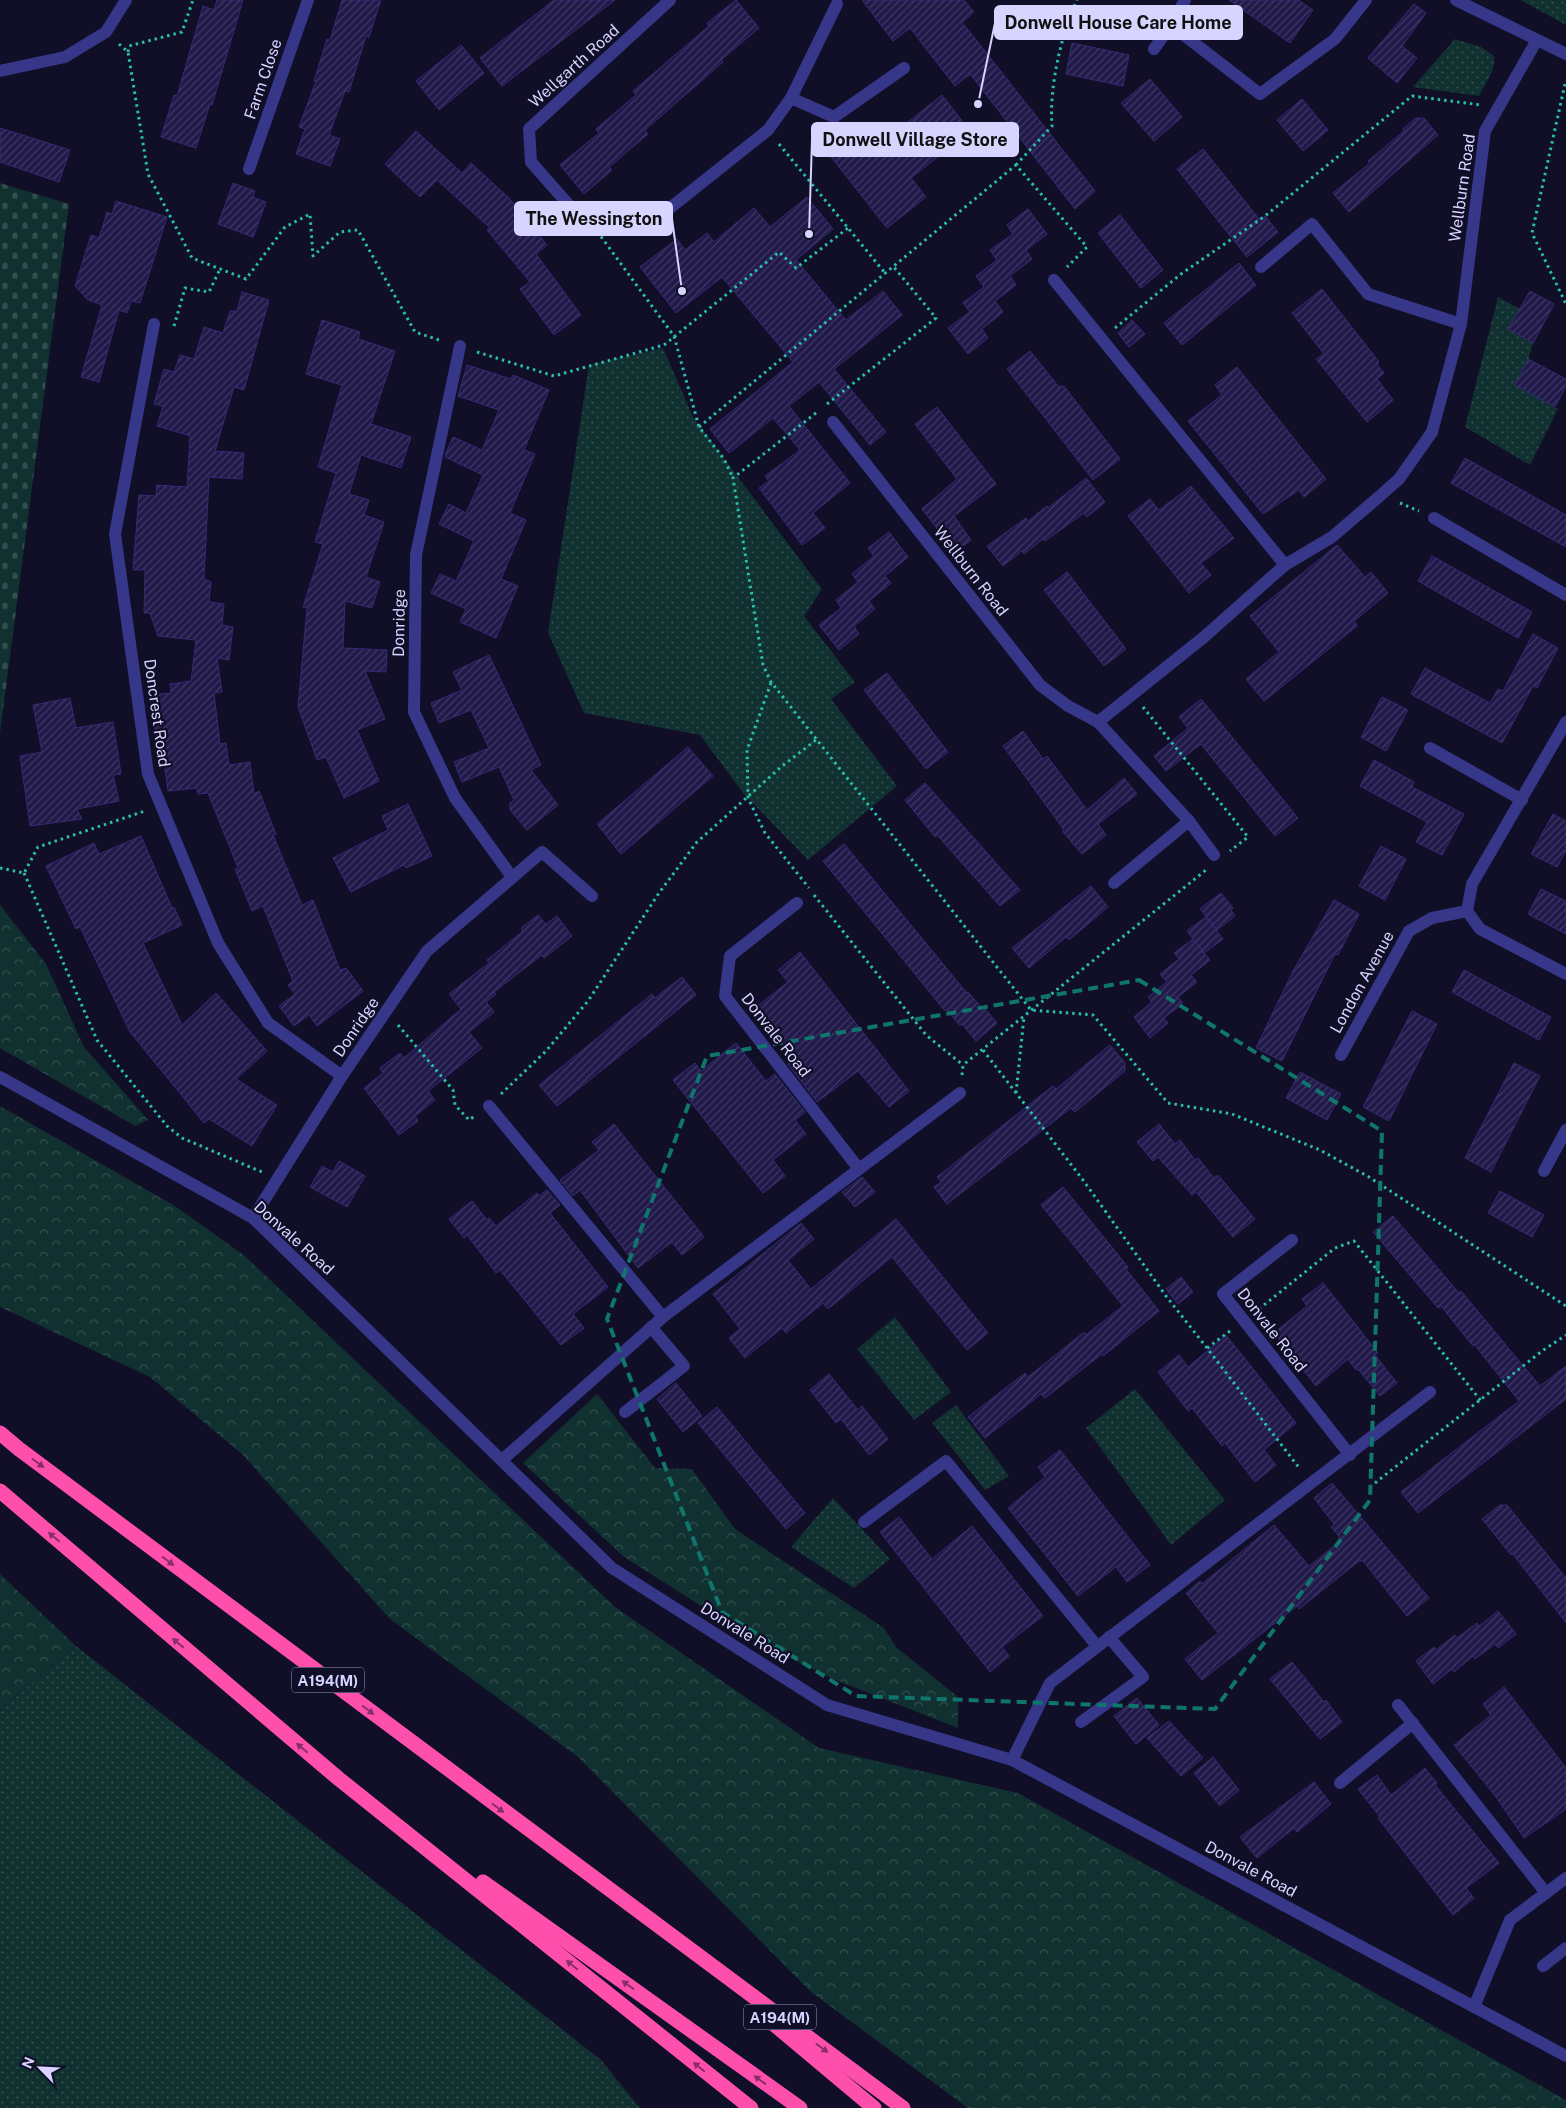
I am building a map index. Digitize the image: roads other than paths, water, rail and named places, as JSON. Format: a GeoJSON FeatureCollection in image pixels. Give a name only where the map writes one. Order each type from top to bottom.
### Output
{"type":"FeatureCollection","features":[{"type":"Feature","properties":{"kind":"highway","name":"A194(M)"},"geometry":{"type":"LineString","coordinates":[[0,1433],[656,1926],[903,2108]]}},
{"type":"Feature","properties":{"kind":"highway"},"geometry":{"type":"LineString","coordinates":[[0,1491],[339,1779],[751,2108]]}},
{"type":"Feature","properties":{"kind":"highway"},"geometry":{"type":"LineString","coordinates":[[339,1779],[800,2108]]}},
{"type":"Feature","properties":{"kind":"highway","name":"A194(M)"},"geometry":{"type":"LineString","coordinates":[[656,1926],[874,2108]]}},
{"type":"Feature","properties":{"kind":"street"},"geometry":{"type":"LineString","coordinates":[[0,71],[65,57],[106,32],[126,0]]}},
{"type":"Feature","properties":{"kind":"street","name":"Farm Close"},"geometry":{"type":"LineString","coordinates":[[249,169],[308,0]]}},
{"type":"Feature","properties":{"kind":"street","name":"Wellgarth Road"},"geometry":{"type":"LineString","coordinates":[[575,212],[531,162],[529,129],[670,0]]}},
{"type":"Feature","properties":{"kind":"street"},"geometry":{"type":"LineString","coordinates":[[1154,49],[1172,25],[1185,0]]}},
{"type":"Feature","properties":{"kind":"street"},"geometry":{"type":"LineString","coordinates":[[1172,25],[1260,94],[1335,39],[1366,0]]}},
{"type":"Feature","properties":{"kind":"street"},"geometry":{"type":"LineString","coordinates":[[1456,0],[1566,54]]}},
{"type":"Feature","properties":{"kind":"street"},"geometry":{"type":"LineString","coordinates":[[650,224],[768,130],[791,98],[835,1]]}},
{"type":"Feature","properties":{"kind":"street","name":"Wellburn Road"},"geometry":{"type":"LineString","coordinates":[[1098,722],[1204,636],[1285,565],[1332,536],[1381,495],[1399,479],[1432,432],[1461,324],[1485,131],[1537,40]]}},
{"type":"Feature","properties":{"kind":"street"},"geometry":{"type":"LineString","coordinates":[[791,98],[834,117],[904,68]]}},
{"type":"Feature","properties":{"kind":"street"},"geometry":{"type":"LineString","coordinates":[[1261,267],[1312,224],[1368,294],[1461,324]]}},
{"type":"Feature","properties":{"kind":"street"},"geometry":{"type":"LineString","coordinates":[[1054,280],[1285,565]]}},
{"type":"Feature","properties":{"kind":"street","name":"Doncrest Road"},"geometry":{"type":"LineString","coordinates":[[154,324],[115,534],[148,774],[218,944],[268,1023],[342,1076]]}},
{"type":"Feature","properties":{"kind":"street","name":"Donridge"},"geometry":{"type":"LineString","coordinates":[[460,346],[416,555],[414,712],[455,798],[512,877]]}},
{"type":"Feature","properties":{"kind":"street","name":"Wellburn Road"},"geometry":{"type":"LineString","coordinates":[[833,422],[1040,685],[1068,706],[1098,722],[1189,821],[1214,855]]}},
{"type":"Feature","properties":{"kind":"street"},"geometry":{"type":"LineString","coordinates":[[1434,518],[1566,595]]}},
{"type":"Feature","properties":{"kind":"street"},"geometry":{"type":"LineString","coordinates":[[1566,722],[1472,884],[1467,911],[1480,929],[1566,974]]}},
{"type":"Feature","properties":{"kind":"street"},"geometry":{"type":"LineString","coordinates":[[1430,748],[1522,800]]}},
{"type":"Feature","properties":{"kind":"street"},"geometry":{"type":"LineString","coordinates":[[1114,883],[1189,821]]}},
{"type":"Feature","properties":{"kind":"street","name":"Donridge"},"geometry":{"type":"LineString","coordinates":[[253,1218],[342,1076],[427,951],[542,852],[592,896]]}},
{"type":"Feature","properties":{"kind":"street","name":"Donvale Road"},"geometry":{"type":"LineString","coordinates":[[797,903],[730,956],[725,996],[859,1168]]}},
{"type":"Feature","properties":{"kind":"street","name":"London Avenue"},"geometry":{"type":"LineString","coordinates":[[1341,1055],[1409,931],[1432,918],[1467,911]]}},
{"type":"Feature","properties":{"kind":"street","name":"Donvale Road"},"geometry":{"type":"LineString","coordinates":[[0,1077],[253,1218],[612,1568],[827,1704],[1012,1760],[1566,2056]]}},
{"type":"Feature","properties":{"kind":"street"},"geometry":{"type":"LineString","coordinates":[[502,1460],[663,1317],[960,1093]]}},
{"type":"Feature","properties":{"kind":"street"},"geometry":{"type":"LineString","coordinates":[[488,1106],[663,1317]]}},
{"type":"Feature","properties":{"kind":"street"},"geometry":{"type":"LineString","coordinates":[[1544,1171],[1566,1130]]}},
{"type":"Feature","properties":{"kind":"street","name":"Donvale Road"},"geometry":{"type":"LineString","coordinates":[[1292,1240],[1223,1294],[1350,1455]]}},
{"type":"Feature","properties":{"kind":"street"},"geometry":{"type":"LineString","coordinates":[[625,1412],[684,1366],[651,1327]]}},
{"type":"Feature","properties":{"kind":"street"},"geometry":{"type":"LineString","coordinates":[[1012,1760],[1050,1683],[1430,1392]]}},
{"type":"Feature","properties":{"kind":"street"},"geometry":{"type":"LineString","coordinates":[[864,1522],[946,1461],[1097,1646]]}},
{"type":"Feature","properties":{"kind":"street"},"geometry":{"type":"LineString","coordinates":[[1082,1722],[1143,1677],[1110,1637]]}},
{"type":"Feature","properties":{"kind":"street"},"geometry":{"type":"LineString","coordinates":[[1398,1705],[1546,1893]]}},
{"type":"Feature","properties":{"kind":"street"},"geometry":{"type":"LineString","coordinates":[[1340,1783],[1413,1723]]}},
{"type":"Feature","properties":{"kind":"street"},"geometry":{"type":"LineString","coordinates":[[1474,2007],[1510,1920],[1566,1878]]}},
{"type":"Feature","properties":{"kind":"street"},"geometry":{"type":"LineString","coordinates":[[1542,1966],[1566,1948]]}},
{"type":"Feature","properties":{"kind":"place","name":"Donwell House Care Home"},"geometry":{"type":"Point","coordinates":[978,104]}},
{"type":"Feature","properties":{"kind":"place","name":"Donwell Village Store"},"geometry":{"type":"Point","coordinates":[809,234]}},
{"type":"Feature","properties":{"kind":"place","name":"The Wessington"},"geometry":{"type":"Point","coordinates":[682,291]}}]}
